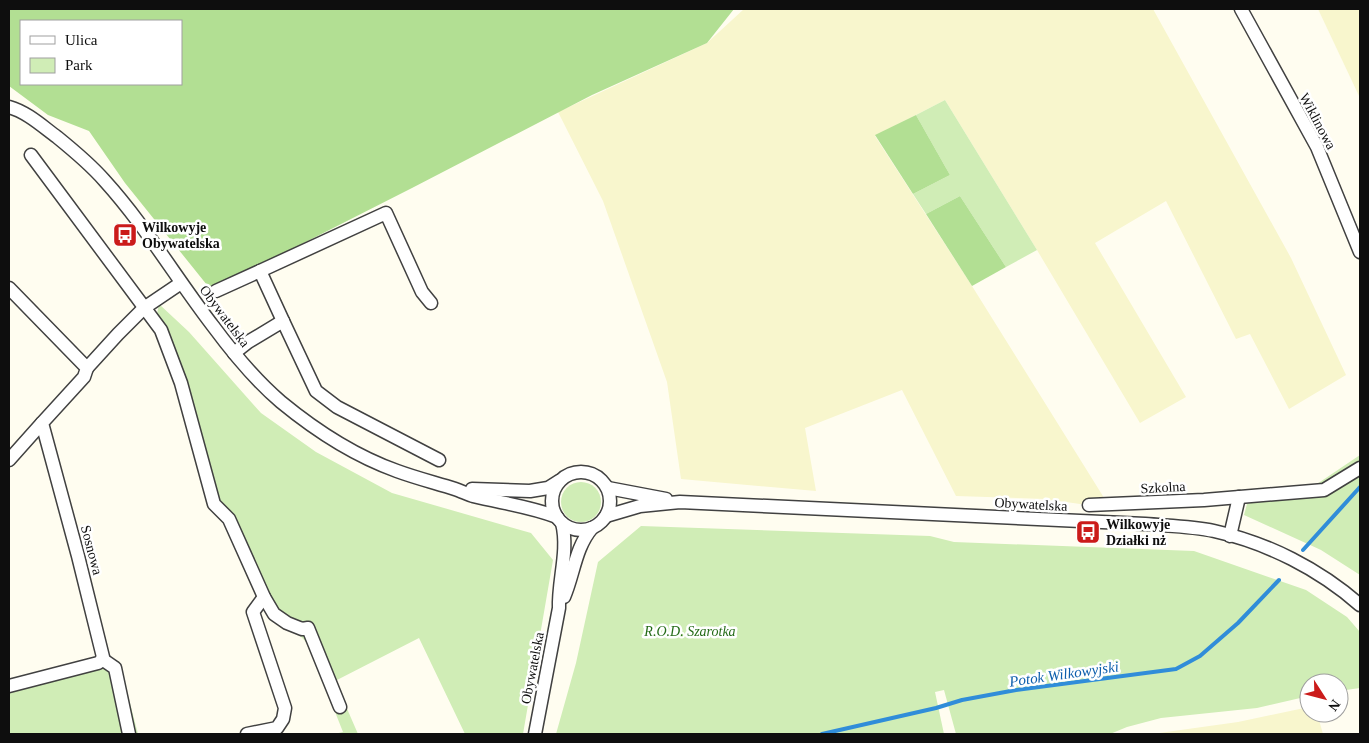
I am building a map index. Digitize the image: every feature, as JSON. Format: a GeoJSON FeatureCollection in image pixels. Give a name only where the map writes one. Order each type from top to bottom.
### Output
{"type":"FeatureCollection","features":[{"type":"Feature","properties":{"kind":"street","name":"Wiklinowa"},"geometry":{"type":"LineString","coordinates":[[1241,9],[1316,147],[1360,252]]}},
{"type":"Feature","properties":{"kind":"street","name":"Obywatelska"},"geometry":{"type":"LineString","coordinates":[[9,107],[26,114],[49,131],[104,179],[234,353],[280,401],[307,422],[368,459],[395,471],[478,497],[530,508],[559,520],[564,534],[565,550],[558,594],[559,608],[535,734]]}},
{"type":"Feature","properties":{"kind":"street"},"geometry":{"type":"LineString","coordinates":[[31,155],[160,330],[181,383],[214,504],[229,519],[264,597],[274,614],[287,624],[302,629],[308,628],[340,707]]}},
{"type":"Feature","properties":{"kind":"street"},"geometry":{"type":"LineString","coordinates":[[216,291],[386,213],[422,292],[430,303]]}},
{"type":"Feature","properties":{"kind":"street"},"geometry":{"type":"LineString","coordinates":[[260,271],[316,391],[337,407],[438,460]]}},
{"type":"Feature","properties":{"kind":"street"},"geometry":{"type":"LineString","coordinates":[[9,460],[84,378],[87,368],[118,334],[144,308],[181,283]]}},
{"type":"Feature","properties":{"kind":"street"},"geometry":{"type":"LineString","coordinates":[[9,288],[87,368]]}},
{"type":"Feature","properties":{"kind":"street"},"geometry":{"type":"LineString","coordinates":[[234,353],[248,342],[283,321]]}},
{"type":"Feature","properties":{"kind":"street","name":"Sosnowa"},"geometry":{"type":"LineString","coordinates":[[42,423],[78,556],[102,652],[102,659]]}},
{"type":"Feature","properties":{"kind":"street","name":"Szkolna"},"geometry":{"type":"LineString","coordinates":[[1089,505],[1204,500],[1324,490],[1360,468]]}},
{"type":"Feature","properties":{"kind":"street"},"geometry":{"type":"LineString","coordinates":[[576,472],[594,474],[608,488],[610,507],[600,523],[592,528],[583,530],[572,529],[559,520],[553,508],[554,489],[559,481],[567,475],[576,472]]}},
{"type":"Feature","properties":{"kind":"street","name":"Obywatelska"},"geometry":{"type":"LineString","coordinates":[[457,490],[530,491],[548,488],[559,481]]}},
{"type":"Feature","properties":{"kind":"street","name":"Obywatelska"},"geometry":{"type":"LineString","coordinates":[[608,488],[680,502],[1189,527],[1213,531],[1270,549],[1308,568],[1334,584],[1360,605]]}},
{"type":"Feature","properties":{"kind":"street"},"geometry":{"type":"LineString","coordinates":[[1230,536],[1239,497]]}},
{"type":"Feature","properties":{"kind":"street","name":"Obywatelska"},"geometry":{"type":"LineString","coordinates":[[606,516],[640,506],[680,502]]}},
{"type":"Feature","properties":{"kind":"street","name":"Obywatelska"},"geometry":{"type":"LineString","coordinates":[[559,608],[566,594],[577,552],[585,536],[592,528]]}},
{"type":"Feature","properties":{"kind":"street"},"geometry":{"type":"LineString","coordinates":[[247,734],[277,728],[283,719],[284,708],[253,612],[264,597]]}},
{"type":"Feature","properties":{"kind":"street"},"geometry":{"type":"LineString","coordinates":[[9,686],[98,663],[102,659],[115,668],[129,734]]}},
{"type":"Feature","properties":{"kind":"shaded area"},"geometry":{"type":"Polygon","coordinates":[[[744,9],[1153,9],[1291,258],[1346,375],[1289,409],[1250,334],[1236,339],[1166,201],[1095,243],[1186,397],[1140,423],[945,100],[875,136],[972,286],[1106,501],[1087,505],[1045,499],[956,496],[902,390],[805,428],[816,491],[681,479],[667,382],[603,201],[558,112],[707,43],[744,9]]]}},
{"type":"Feature","properties":{"kind":"shaded area"},"geometry":{"type":"Polygon","coordinates":[[[1318,9],[1360,9],[1360,98],[1318,9]]]}},
{"type":"Feature","properties":{"kind":"shaded area"},"geometry":{"type":"Polygon","coordinates":[[[1299,709],[1299,723],[1320,723],[1323,734],[1152,734],[1238,722],[1299,709]]]}},
{"type":"Feature","properties":{"kind":"green space"},"geometry":{"type":"Polygon","coordinates":[[[9,9],[734,9],[707,43],[592,95],[211,290],[125,183],[89,131],[48,115],[9,86],[9,9]]]}},
{"type":"Feature","properties":{"kind":"green space"},"geometry":{"type":"Polygon","coordinates":[[[945,100],[1037,250],[1006,267],[960,196],[926,214],[913,194],[950,175],[916,115],[945,100]]]}},
{"type":"Feature","properties":{"kind":"green space"},"geometry":{"type":"Polygon","coordinates":[[[916,115],[950,175],[913,194],[875,135],[916,115]]]}},
{"type":"Feature","properties":{"kind":"green space"},"geometry":{"type":"Polygon","coordinates":[[[960,196],[1006,267],[972,286],[926,214],[960,196]]]}},
{"type":"Feature","properties":{"kind":"green space"},"geometry":{"type":"Polygon","coordinates":[[[159,304],[189,332],[261,413],[316,452],[392,493],[531,533],[553,560],[523,734],[465,734],[419,638],[335,681],[358,734],[334,734],[343,732],[308,644],[275,610],[221,505],[187,381],[157,314],[159,304]]]}},
{"type":"Feature","properties":{"kind":"green space"},"geometry":{"type":"Polygon","coordinates":[[[1360,455],[1360,575],[1321,550],[1244,515],[1247,504],[1311,488],[1360,455]]]}},
{"type":"Feature","properties":{"kind":"green space"},"geometry":{"type":"Polygon","coordinates":[[[577,482],[585,482],[592,485],[598,491],[601,502],[598,513],[592,519],[585,522],[577,522],[570,519],[564,513],[561,506],[561,498],[564,491],[570,485],[577,482]]]}},
{"type":"Feature","properties":{"kind":"green space","name":"R.O.D. Szarotka"},"geometry":{"type":"Polygon","coordinates":[[[641,526],[930,536],[954,542],[1194,551],[1306,590],[1347,617],[1360,632],[1360,688],[1349,690],[1349,673],[1299,673],[1299,698],[1257,708],[1161,718],[1127,727],[1110,734],[956,734],[944,690],[935,692],[944,734],[556,734],[576,663],[598,562],[641,526]]]}},
{"type":"Feature","properties":{"kind":"green space"},"geometry":{"type":"Polygon","coordinates":[[[119,661],[138,734],[9,734],[9,692],[14,689],[119,661]]]}},
{"type":"Feature","properties":{"kind":"waterway","name":"Potok Wilkowyjski"},"geometry":{"type":"LineString","coordinates":[[1303,550],[1360,487]]}},
{"type":"Feature","properties":{"kind":"waterway","name":"Potok Wilkowyjski"},"geometry":{"type":"LineString","coordinates":[[822,734],[936,708],[962,700],[1016,690],[1176,669],[1200,656],[1238,623],[1279,580]]}},
{"type":"Feature","properties":{"kind":"place","name":"Wilkowyje Obywatelska"},"geometry":{"type":"Point","coordinates":[125,235]}},
{"type":"Feature","properties":{"kind":"place","name":"Wilkowyje Działki nż"},"geometry":{"type":"Point","coordinates":[1088,532]}}]}
